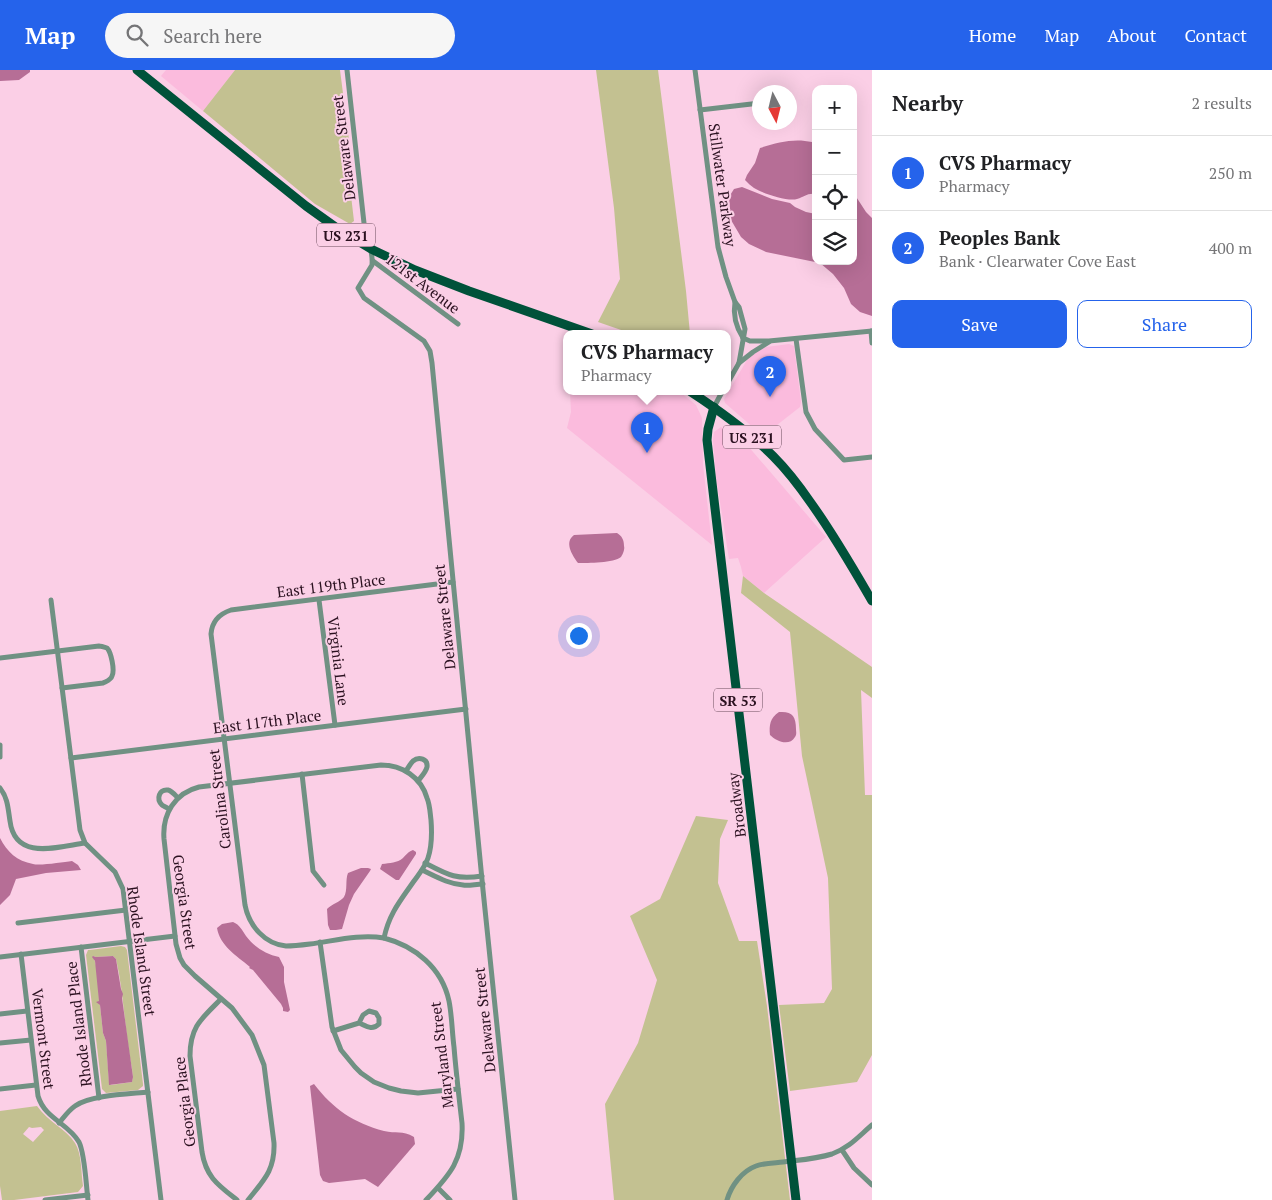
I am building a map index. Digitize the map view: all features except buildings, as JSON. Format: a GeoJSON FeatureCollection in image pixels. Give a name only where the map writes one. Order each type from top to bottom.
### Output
{"type":"FeatureCollection","features":[{"type":"Feature","properties":{"kind":"main road","name":"US 231"},"geometry":{"type":"LineString","coordinates":[[138,70],[306,206],[340,231],[371,249],[415,270],[581,330]]}},
{"type":"Feature","properties":{"kind":"main road","name":"US 231"},"geometry":{"type":"LineString","coordinates":[[696,395],[749,434],[774,456],[838,542],[872,601]]}},
{"type":"Feature","properties":{"kind":"main road","name":"Broadway"},"geometry":{"type":"LineString","coordinates":[[714,407],[708,429],[708,450],[796,1200]]}},
{"type":"Feature","properties":{"kind":"street","name":"Delaware Street"},"geometry":{"type":"LineString","coordinates":[[346,70],[365,232],[371,249],[372,261],[372,265],[358,288],[364,298],[424,341],[430,351],[515,1200]]}},
{"type":"Feature","properties":{"kind":"street","name":"Stillwater Parkway"},"geometry":{"type":"LineString","coordinates":[[695,70],[718,247],[735,302],[734,310],[738,331],[743,338],[739,363],[731,377]]}},
{"type":"Feature","properties":{"kind":"street"},"geometry":{"type":"LineString","coordinates":[[700,110],[752,104]]}},
{"type":"Feature","properties":{"kind":"street","name":"121st Avenue"},"geometry":{"type":"LineString","coordinates":[[372,261],[458,324]]}},
{"type":"Feature","properties":{"kind":"street"},"geometry":{"type":"LineString","coordinates":[[743,338],[750,341],[769,342],[871,331],[872,343]]}},
{"type":"Feature","properties":{"kind":"street"},"geometry":{"type":"LineString","coordinates":[[796,339],[806,412],[815,429],[844,460],[872,457]]}},
{"type":"Feature","properties":{"kind":"street"},"geometry":{"type":"LineString","coordinates":[[739,363],[769,342]]}},
{"type":"Feature","properties":{"kind":"street"},"geometry":{"type":"LineString","coordinates":[[714,407],[720,395]]}},
{"type":"Feature","properties":{"kind":"street","name":"East 119th Place"},"geometry":{"type":"LineString","coordinates":[[216,620],[221,614],[231,610],[453,582]]}},
{"type":"Feature","properties":{"kind":"street"},"geometry":{"type":"LineString","coordinates":[[0,788],[7,799],[13,834],[25,846],[42,849],[85,843],[80,830],[51,600]]}},
{"type":"Feature","properties":{"kind":"street","name":"Virginia Lane"},"geometry":{"type":"LineString","coordinates":[[319,600],[335,725]]}},
{"type":"Feature","properties":{"kind":"street","name":"Carolina Street"},"geometry":{"type":"LineString","coordinates":[[216,620],[211,634],[245,905],[248,916],[254,928],[270,941],[281,945],[294,946],[320,942]]}},
{"type":"Feature","properties":{"kind":"street"},"geometry":{"type":"LineString","coordinates":[[0,658],[99,646],[106,648],[111,654],[113,672],[108,680],[103,683],[62,688]]}},
{"type":"Feature","properties":{"kind":"street","name":"East 117th Place"},"geometry":{"type":"LineString","coordinates":[[71,758],[466,709]]}},
{"type":"Feature","properties":{"kind":"street"},"geometry":{"type":"LineString","coordinates":[[0,745],[0,757]]}},
{"type":"Feature","properties":{"kind":"street"},"geometry":{"type":"LineString","coordinates":[[406,771],[416,759],[421,758],[424,760],[427,768],[418,781]]}},
{"type":"Feature","properties":{"kind":"street"},"geometry":{"type":"LineString","coordinates":[[230,783],[381,765],[396,767],[406,771],[418,781],[428,800],[431,829],[429,856],[426,864],[389,918],[384,938],[366,937],[320,942],[333,1031],[338,1044],[350,1062],[374,1082],[389,1088],[418,1093],[458,1089]]}},
{"type":"Feature","properties":{"kind":"street"},"geometry":{"type":"LineString","coordinates":[[302,774],[314,871],[324,885]]}},
{"type":"Feature","properties":{"kind":"street","name":"Georgia Street"},"geometry":{"type":"LineString","coordinates":[[230,783],[199,787],[188,791],[178,798],[169,809],[163,833],[178,952],[184,965],[232,1008],[252,1036],[266,1073],[274,1143],[273,1163],[268,1174],[248,1200]]}},
{"type":"Feature","properties":{"kind":"street"},"geometry":{"type":"LineString","coordinates":[[169,809],[160,802],[158,796],[163,791],[170,791],[178,798]]}},
{"type":"Feature","properties":{"kind":"street","name":"Rhode Island Street"},"geometry":{"type":"LineString","coordinates":[[85,843],[111,868],[119,878],[124,889],[162,1200]]}},
{"type":"Feature","properties":{"kind":"street"},"geometry":{"type":"LineString","coordinates":[[426,864],[458,878],[482,876]]}},
{"type":"Feature","properties":{"kind":"street"},"geometry":{"type":"LineString","coordinates":[[422,870],[454,884],[483,884]]}},
{"type":"Feature","properties":{"kind":"street"},"geometry":{"type":"LineString","coordinates":[[18,923],[126,910]]}},
{"type":"Feature","properties":{"kind":"street"},"geometry":{"type":"LineString","coordinates":[[0,957],[175,936]]}},
{"type":"Feature","properties":{"kind":"street","name":"Maryland Street"},"geometry":{"type":"LineString","coordinates":[[384,938],[398,942],[416,952],[434,969],[441,980],[449,1002],[463,1133],[457,1162],[453,1170],[426,1200]]}},
{"type":"Feature","properties":{"kind":"street","name":"Rhode Island Place"},"geometry":{"type":"LineString","coordinates":[[81,947],[99,1098]]}},
{"type":"Feature","properties":{"kind":"street","name":"Vermont Street"},"geometry":{"type":"LineString","coordinates":[[21,954],[38,1096],[41,1106],[73,1134],[81,1146],[88,1197]]}},
{"type":"Feature","properties":{"kind":"street","name":"Georgia Place"},"geometry":{"type":"LineString","coordinates":[[221,999],[198,1024],[190,1042],[190,1056],[205,1166],[216,1184],[236,1200]]}},
{"type":"Feature","properties":{"kind":"street"},"geometry":{"type":"LineString","coordinates":[[0,1014],[27,1011]]}},
{"type":"Feature","properties":{"kind":"street"},"geometry":{"type":"LineString","coordinates":[[333,1031],[359,1023]]}},
{"type":"Feature","properties":{"kind":"street"},"geometry":{"type":"LineString","coordinates":[[0,1043],[31,1040]]}},
{"type":"Feature","properties":{"kind":"street"},"geometry":{"type":"LineString","coordinates":[[0,1089],[36,1084]]}},
{"type":"Feature","properties":{"kind":"street"},"geometry":{"type":"LineString","coordinates":[[59,1123],[76,1105],[89,1099],[148,1092]]}},
{"type":"Feature","properties":{"kind":"street"},"geometry":{"type":"LineString","coordinates":[[727,1199],[733,1185],[750,1169],[768,1163],[822,1156],[842,1150],[854,1142],[872,1125]]}},
{"type":"Feature","properties":{"kind":"street"},"geometry":{"type":"LineString","coordinates":[[842,1150],[854,1168],[872,1185]]}},
{"type":"Feature","properties":{"kind":"street"},"geometry":{"type":"LineString","coordinates":[[438,1188],[450,1200]]}},
{"type":"Feature","properties":{"kind":"street"},"geometry":{"type":"LineString","coordinates":[[45,1200],[88,1197]]}},
{"type":"Feature","properties":{"kind":"shaded area"},"geometry":{"type":"Polygon","coordinates":[[[0,70],[30,70],[30,72],[19,80],[0,81],[0,70]]]}},
{"type":"Feature","properties":{"kind":"shaded area"},"geometry":{"type":"Polygon","coordinates":[[[166,70],[235,70],[203,111],[161,76],[166,70]]]}},
{"type":"Feature","properties":{"kind":"shaded area"},"geometry":{"type":"Polygon","coordinates":[[[235,70],[340,70],[349,140],[350,187],[354,221],[350,224],[315,204],[203,111],[235,70]]]}},
{"type":"Feature","properties":{"kind":"shaded area"},"geometry":{"type":"Polygon","coordinates":[[[596,70],[658,70],[690,330],[621,330],[598,322],[620,279],[614,208],[596,70]]]}},
{"type":"Feature","properties":{"kind":"shaded area"},"geometry":{"type":"Polygon","coordinates":[[[786,141],[812,142],[812,194],[793,200],[782,198],[758,190],[745,180],[755,163],[760,148],[786,141]]]}},
{"type":"Feature","properties":{"kind":"shaded area"},"geometry":{"type":"Polygon","coordinates":[[[742,187],[772,199],[790,203],[795,207],[812,213],[812,261],[766,252],[749,244],[741,237],[731,220],[729,197],[734,189],[742,187]]]}},
{"type":"Feature","properties":{"kind":"shaded area"},"geometry":{"type":"Polygon","coordinates":[[[857,198],[872,218],[872,316],[860,312],[851,304],[844,288],[833,274],[822,265],[857,265],[857,198]]]}},
{"type":"Feature","properties":{"kind":"shaded area"},"geometry":{"type":"Polygon","coordinates":[[[789,344],[794,346],[801,402],[800,407],[763,436],[725,403],[724,399],[726,395],[731,395],[731,387],[747,360],[766,347],[789,344]]]}},
{"type":"Feature","properties":{"kind":"shaded area"},"geometry":{"type":"Polygon","coordinates":[[[570,395],[684,395],[696,405],[702,418],[703,464],[712,545],[567,428],[571,412],[570,395]]]}},
{"type":"Feature","properties":{"kind":"shaded area"},"geometry":{"type":"Polygon","coordinates":[[[721,427],[742,439],[826,537],[764,593],[743,576],[738,558],[729,559],[716,477],[713,440],[714,432],[721,427]]]}},
{"type":"Feature","properties":{"kind":"shaded area"},"geometry":{"type":"Polygon","coordinates":[[[617,533],[624,542],[624,552],[618,559],[578,563],[570,549],[570,541],[574,535],[617,533]]]}},
{"type":"Feature","properties":{"kind":"shaded area"},"geometry":{"type":"Polygon","coordinates":[[[743,576],[764,593],[872,667],[872,698],[861,690],[865,795],[872,795],[872,1055],[857,1082],[790,1091],[779,1005],[824,1003],[832,989],[828,878],[802,756],[790,632],[741,593],[743,576]]]}},
{"type":"Feature","properties":{"kind":"shaded area"},"geometry":{"type":"Polygon","coordinates":[[[779,712],[787,712],[792,715],[796,724],[796,735],[789,742],[779,741],[770,735],[771,722],[779,712]]]}},
{"type":"Feature","properties":{"kind":"shaded area"},"geometry":{"type":"Polygon","coordinates":[[[696,816],[728,820],[720,839],[718,883],[739,941],[757,941],[767,1006],[790,1200],[614,1200],[605,1104],[638,1043],[657,980],[630,916],[660,899],[696,816]]]}},
{"type":"Feature","properties":{"kind":"shaded area"},"geometry":{"type":"Polygon","coordinates":[[[0,838],[9,852],[27,863],[46,864],[72,861],[81,870],[46,873],[16,879],[10,895],[0,905],[0,838]]]}},
{"type":"Feature","properties":{"kind":"shaded area"},"geometry":{"type":"Polygon","coordinates":[[[413,850],[416,854],[399,880],[396,880],[380,869],[382,864],[398,861],[413,850]]]}},
{"type":"Feature","properties":{"kind":"shaded area"},"geometry":{"type":"Polygon","coordinates":[[[361,868],[371,869],[354,894],[342,929],[330,930],[327,909],[344,897],[348,873],[361,868]]]}},
{"type":"Feature","properties":{"kind":"shaded area"},"geometry":{"type":"Polygon","coordinates":[[[233,922],[239,926],[249,940],[257,947],[279,957],[284,967],[284,982],[290,1010],[288,1012],[283,1011],[281,1004],[253,970],[229,950],[221,940],[217,928],[222,924],[233,922]]]}},
{"type":"Feature","properties":{"kind":"shaded area"},"geometry":{"type":"Polygon","coordinates":[[[121,946],[127,950],[143,1086],[138,1090],[106,1093],[102,1089],[86,955],[88,950],[121,946]],[[93,956],[98,973],[99,1003],[103,1033],[106,1041],[109,1082],[111,1085],[132,1082],[132,1070],[116,959],[113,956],[93,956]]]}},
{"type":"Feature","properties":{"kind":"shaded area"},"geometry":{"type":"Polygon","coordinates":[[[93,956],[113,956],[116,959],[123,994],[133,1077],[132,1082],[109,1085],[106,1041],[103,1033],[100,1005],[96,1002],[99,1001],[93,956]]]}},
{"type":"Feature","properties":{"kind":"shaded area"},"geometry":{"type":"Polygon","coordinates":[[[314,1084],[337,1108],[363,1124],[384,1131],[402,1133],[414,1137],[415,1144],[378,1187],[365,1179],[329,1183],[323,1181],[320,1175],[310,1086],[314,1084]]]}},
{"type":"Feature","properties":{"kind":"shaded area"},"geometry":{"type":"Polygon","coordinates":[[[37,1106],[46,1117],[71,1138],[77,1147],[81,1164],[83,1186],[78,1192],[2,1200],[0,1186],[0,1111],[37,1106]],[[29,1127],[23,1134],[33,1142],[44,1130],[41,1127],[29,1127]]]}},
{"type":"Feature","properties":{"kind":"place","name":"Peoples Bank"},"geometry":{"type":"Point","coordinates":[770,397]}},
{"type":"Feature","properties":{"kind":"place","name":"CVS Pharmacy"},"geometry":{"type":"Point","coordinates":[647,453]}}]}
